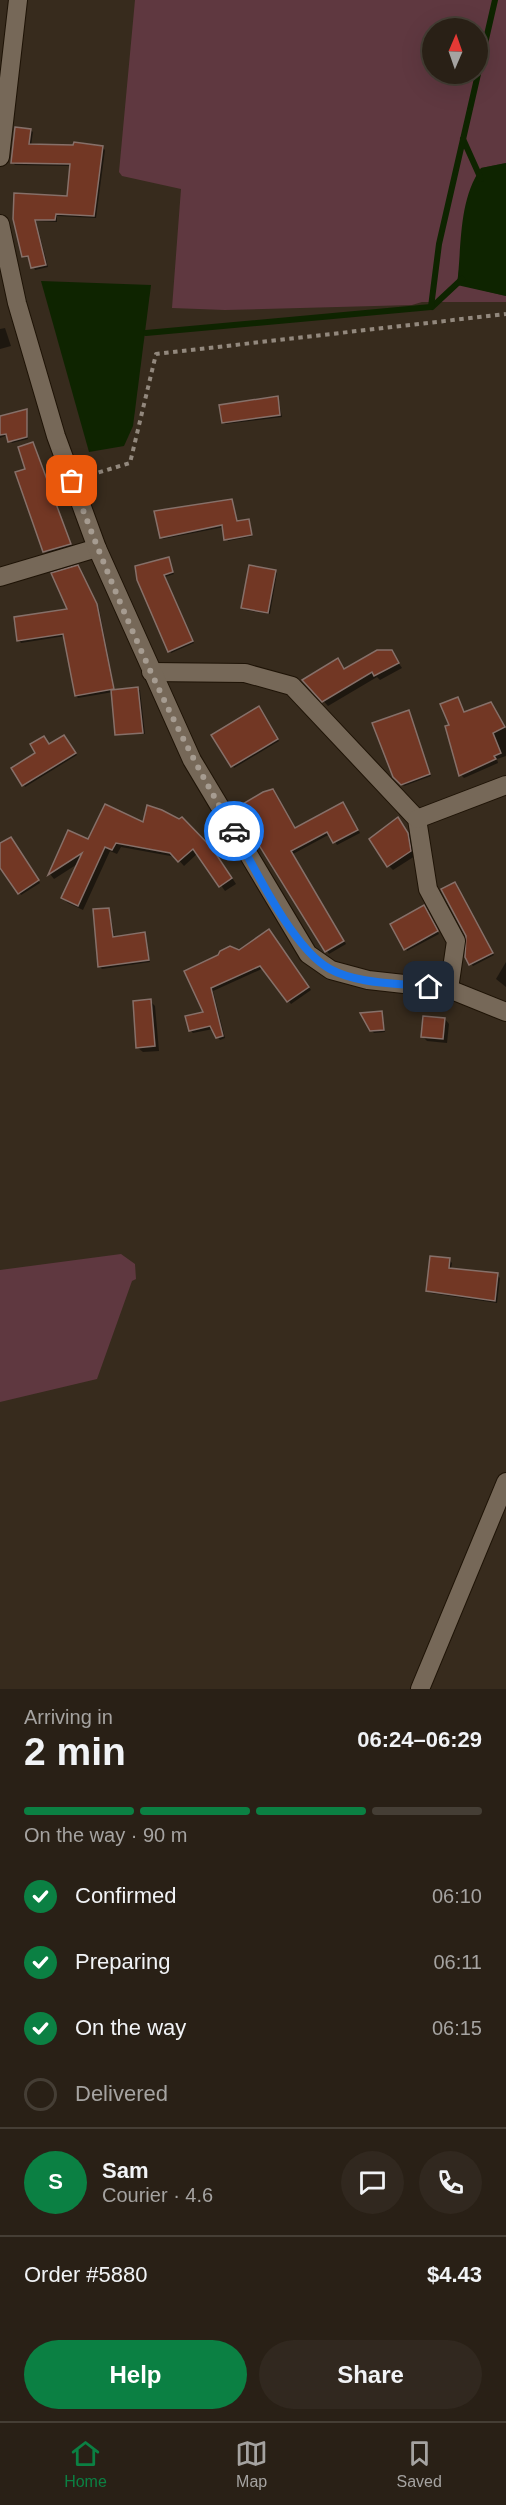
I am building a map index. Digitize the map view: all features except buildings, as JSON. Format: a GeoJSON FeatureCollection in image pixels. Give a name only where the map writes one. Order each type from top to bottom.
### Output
{"type":"FeatureCollection","features":[{"type":"Feature","properties":{"kind":"street"},"geometry":{"type":"LineString","coordinates":[[0,157],[18,0]]}},
{"type":"Feature","properties":{"kind":"street"},"geometry":{"type":"LineString","coordinates":[[0,224],[17,303],[56,436],[97,548],[192,760],[308,954],[331,970],[368,980],[449,989],[506,1012]]}},
{"type":"Feature","properties":{"kind":"street"},"geometry":{"type":"LineString","coordinates":[[0,577],[97,548]]}},
{"type":"Feature","properties":{"kind":"street"},"geometry":{"type":"LineString","coordinates":[[151,672],[245,673],[292,686],[417,819],[428,889],[456,941],[449,989]]}},
{"type":"Feature","properties":{"kind":"street"},"geometry":{"type":"LineString","coordinates":[[417,819],[506,785]]}},
{"type":"Feature","properties":{"kind":"street"},"geometry":{"type":"LineString","coordinates":[[420,1689],[506,1482]]}},
{"type":"Feature","properties":{"kind":"path"},"geometry":{"type":"LineString","coordinates":[[72,481],[130,463],[156,354],[506,314]]}},
{"type":"Feature","properties":{"kind":"shaded area"},"geometry":{"type":"Polygon","coordinates":[[[135,0],[506,0],[506,163],[481,168],[462,248],[457,284],[506,296],[506,302],[422,302],[412,305],[225,310],[172,308],[181,189],[122,176],[119,172],[135,0]]]}},
{"type":"Feature","properties":{"kind":"shaded area"},"geometry":{"type":"Polygon","coordinates":[[[506,163],[506,296],[457,285],[462,224],[468,195],[481,168],[506,163]]]}},
{"type":"Feature","properties":{"kind":"shaded area"},"geometry":{"type":"Polygon","coordinates":[[[41,281],[151,285],[133,426],[124,446],[89,452],[41,281]]]}},
{"type":"Feature","properties":{"kind":"shaded area"},"geometry":{"type":"Polygon","coordinates":[[[121,1254],[135,1264],[136,1279],[132,1281],[97,1379],[0,1402],[0,1270],[121,1254]]]}},
{"type":"Feature","properties":{"kind":"waterway"},"geometry":{"type":"LineString","coordinates":[[146,333],[431,307],[439,244],[495,0]]}},
{"type":"Feature","properties":{"kind":"waterway"},"geometry":{"type":"LineString","coordinates":[[463,139],[481,179]]}},
{"type":"Feature","properties":{"kind":"waterway"},"geometry":{"type":"LineString","coordinates":[[432,307],[462,279]]}},
{"type":"Feature","properties":{"kind":"way so far"},"geometry":{"type":"LineString","coordinates":[[72,481],[97,548],[151,672],[192,760],[234,831]]}},
{"type":"Feature","properties":{"kind":"route"},"geometry":{"type":"LineString","coordinates":[[234,831],[308,954],[331,970],[368,980],[429,987]]}}]}
